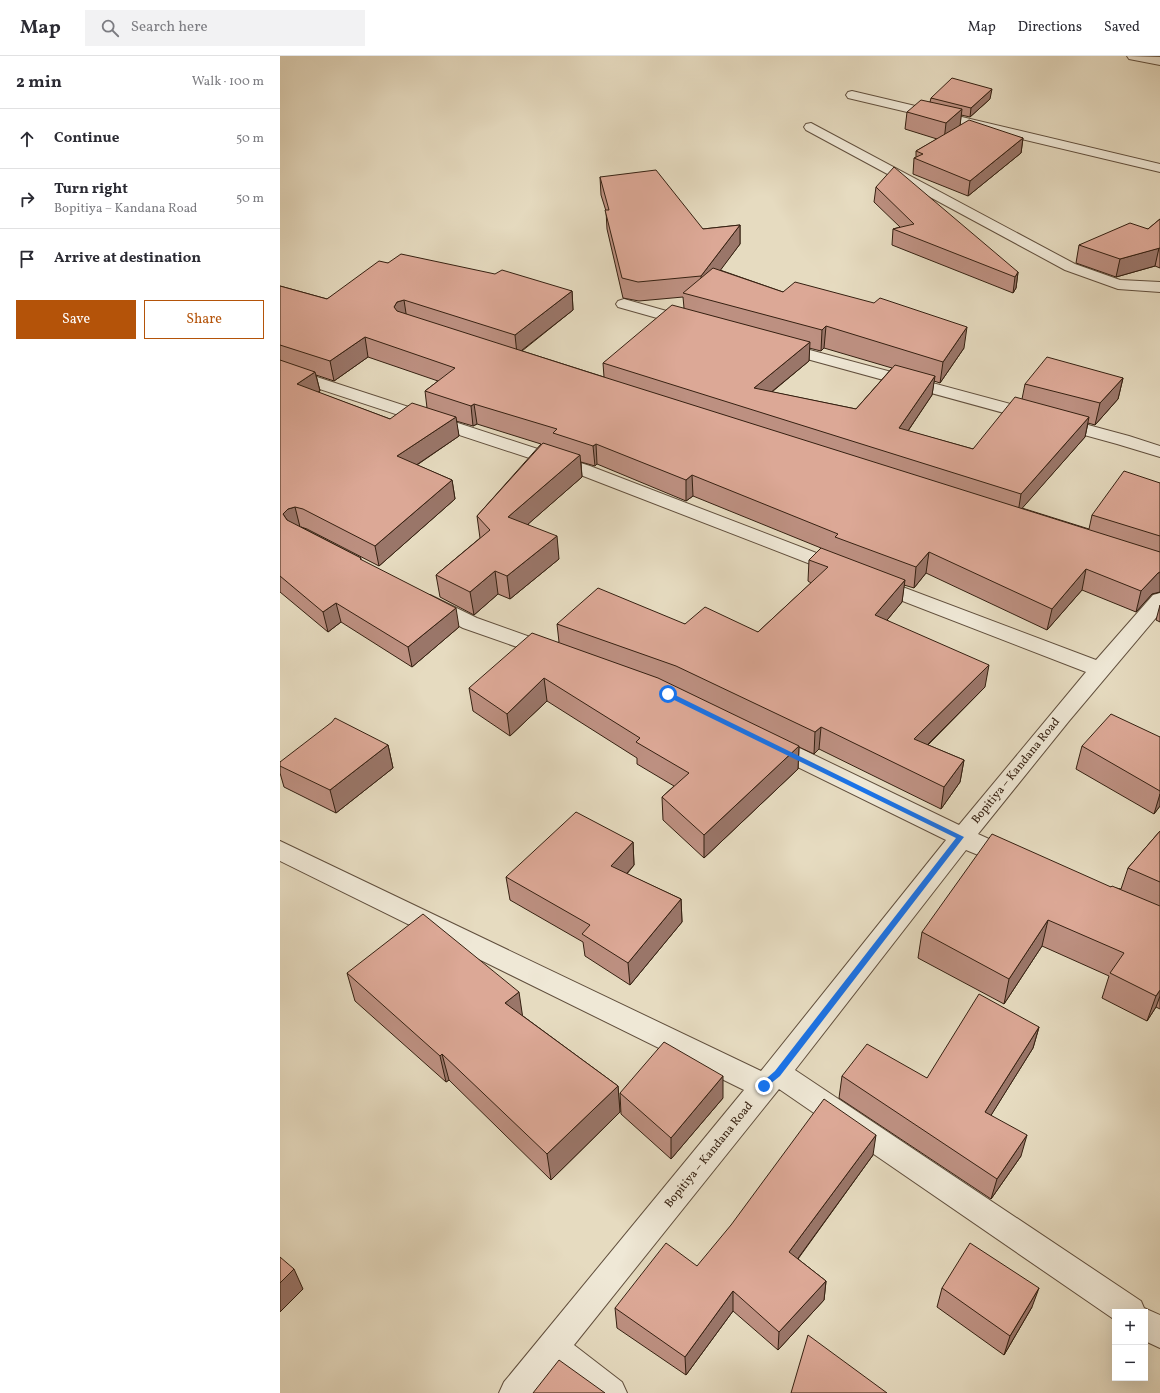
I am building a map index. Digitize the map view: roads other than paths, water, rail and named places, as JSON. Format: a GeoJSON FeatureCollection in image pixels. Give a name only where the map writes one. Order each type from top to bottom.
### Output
{"type":"FeatureCollection","features":[{"type":"Feature","properties":{"kind":"street"},"geometry":{"type":"LineString","coordinates":[[1133,56],[1160,61]]}},
{"type":"Feature","properties":{"kind":"street"},"geometry":{"type":"LineString","coordinates":[[852,95],[1160,168]]}},
{"type":"Feature","properties":{"kind":"street"},"geometry":{"type":"LineString","coordinates":[[811,127],[1070,268],[1118,284],[1160,287]]}},
{"type":"Feature","properties":{"kind":"street"},"geometry":{"type":"LineString","coordinates":[[624,304],[701,325]]}},
{"type":"Feature","properties":{"kind":"street"},"geometry":{"type":"LineString","coordinates":[[762,342],[1123,440],[1160,452]]}},
{"type":"Feature","properties":{"kind":"street"},"geometry":{"type":"LineString","coordinates":[[280,370],[584,470],[1099,669]]}},
{"type":"Feature","properties":{"kind":"street"},"geometry":{"type":"LineString","coordinates":[[414,593],[470,623],[573,660]]}},
{"type":"Feature","properties":{"kind":"street","name":"Bopitiya – Kandana Road"},"geometry":{"type":"LineString","coordinates":[[515,1393],[771,1080],[961,837],[1099,669],[1160,600]]}},
{"type":"Feature","properties":{"kind":"street"},"geometry":{"type":"LineString","coordinates":[[754,736],[961,837],[1032,868]]}},
{"type":"Feature","properties":{"kind":"street"},"geometry":{"type":"LineString","coordinates":[[280,850],[771,1080],[1125,1309]]}},
{"type":"Feature","properties":{"kind":"street"},"geometry":{"type":"LineString","coordinates":[[1148,1324],[1160,1333]]}},
{"type":"Feature","properties":{"kind":"street"},"geometry":{"type":"LineString","coordinates":[[553,1348],[610,1393]]}}]}
